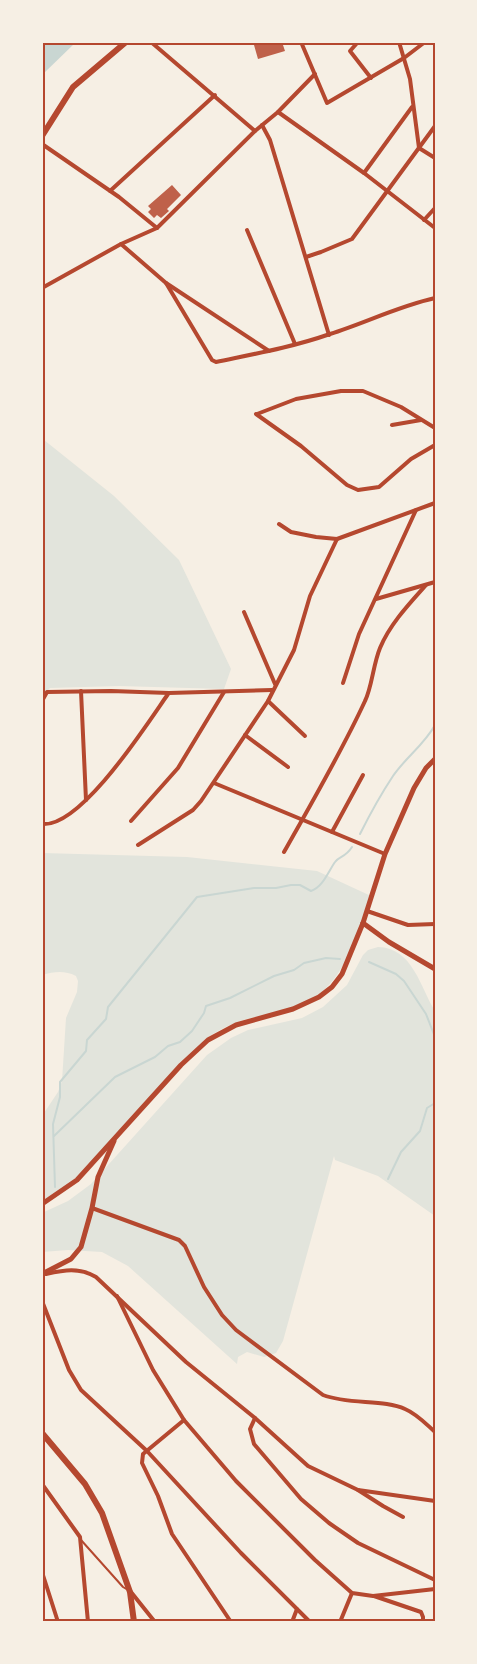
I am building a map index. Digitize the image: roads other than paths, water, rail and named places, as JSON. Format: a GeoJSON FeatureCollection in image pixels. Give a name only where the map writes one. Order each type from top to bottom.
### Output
{"type":"FeatureCollection","features":[{"type":"Feature","properties":{"kind":"main road"},"geometry":{"type":"LineString","coordinates":[[42,136],[72,87],[126,42]]}},
{"type":"Feature","properties":{"kind":"main road"},"geometry":{"type":"LineString","coordinates":[[42,1433],[95,1499],[130,1592],[134,1622]]}},
{"type":"Feature","properties":{"kind":"street"},"geometry":{"type":"LineString","coordinates":[[151,42],[255,131]]}},
{"type":"Feature","properties":{"kind":"street"},"geometry":{"type":"LineString","coordinates":[[301,42],[327,103],[404,58],[425,42]]}},
{"type":"Feature","properties":{"kind":"street"},"geometry":{"type":"LineString","coordinates":[[358,42],[350,51],[370,78]]}},
{"type":"Feature","properties":{"kind":"street"},"geometry":{"type":"LineString","coordinates":[[399,42],[410,79],[419,148],[435,158]]}},
{"type":"Feature","properties":{"kind":"street"},"geometry":{"type":"LineString","coordinates":[[42,288],[121,244],[157,228],[255,131],[279,112],[315,74]]}},
{"type":"Feature","properties":{"kind":"street"},"geometry":{"type":"LineString","coordinates":[[110,191],[215,95]]}},
{"type":"Feature","properties":{"kind":"street"},"geometry":{"type":"LineString","coordinates":[[364,173],[412,106]]}},
{"type":"Feature","properties":{"kind":"street"},"geometry":{"type":"LineString","coordinates":[[279,112],[435,228]]}},
{"type":"Feature","properties":{"kind":"street"},"geometry":{"type":"LineString","coordinates":[[262,125],[270,140],[329,335]]}},
{"type":"Feature","properties":{"kind":"street"},"geometry":{"type":"LineString","coordinates":[[306,257],[352,239],[435,126]]}},
{"type":"Feature","properties":{"kind":"street"},"geometry":{"type":"LineString","coordinates":[[42,144],[110,191],[157,228]]}},
{"type":"Feature","properties":{"kind":"street"},"geometry":{"type":"LineString","coordinates":[[424,220],[435,208]]}},
{"type":"Feature","properties":{"kind":"street"},"geometry":{"type":"LineString","coordinates":[[247,230],[295,344]]}},
{"type":"Feature","properties":{"kind":"street"},"geometry":{"type":"LineString","coordinates":[[121,244],[166,283],[270,351]]}},
{"type":"Feature","properties":{"kind":"street"},"geometry":{"type":"LineString","coordinates":[[166,283],[214,361],[270,351],[329,335],[435,298]]}},
{"type":"Feature","properties":{"kind":"street"},"geometry":{"type":"LineString","coordinates":[[435,429],[388,400],[363,391],[341,391],[296,399],[256,414],[347,485],[358,490],[380,487],[411,459],[435,445]]}},
{"type":"Feature","properties":{"kind":"street"},"geometry":{"type":"LineString","coordinates":[[392,425],[421,420]]}},
{"type":"Feature","properties":{"kind":"street"},"geometry":{"type":"LineString","coordinates":[[279,524],[291,532],[337,539],[435,503]]}},
{"type":"Feature","properties":{"kind":"street"},"geometry":{"type":"LineString","coordinates":[[343,683],[359,634],[416,510]]}},
{"type":"Feature","properties":{"kind":"street"},"geometry":{"type":"LineString","coordinates":[[138,845],[193,810],[214,783],[268,701],[294,650],[310,596],[337,539]]}},
{"type":"Feature","properties":{"kind":"street"},"geometry":{"type":"LineString","coordinates":[[376,598],[435,582]]}},
{"type":"Feature","properties":{"kind":"street"},"geometry":{"type":"LineString","coordinates":[[284,852],[324,784],[366,698],[380,646],[403,611],[426,585]]}},
{"type":"Feature","properties":{"kind":"street"},"geometry":{"type":"LineString","coordinates":[[244,612],[275,684]]}},
{"type":"Feature","properties":{"kind":"street"},"geometry":{"type":"LineString","coordinates":[[42,701],[47,692],[169,693],[272,690]]}},
{"type":"Feature","properties":{"kind":"street"},"geometry":{"type":"LineString","coordinates":[[81,691],[86,800]]}},
{"type":"Feature","properties":{"kind":"street"},"geometry":{"type":"LineString","coordinates":[[130,821],[170,779],[224,692]]}},
{"type":"Feature","properties":{"kind":"street"},"geometry":{"type":"LineString","coordinates":[[42,824],[54,823],[86,800],[127,753],[169,693]]}},
{"type":"Feature","properties":{"kind":"street"},"geometry":{"type":"LineString","coordinates":[[268,701],[305,736]]}},
{"type":"Feature","properties":{"kind":"street"},"geometry":{"type":"LineString","coordinates":[[245,735],[288,767]]}},
{"type":"Feature","properties":{"kind":"street"},"geometry":{"type":"LineString","coordinates":[[42,1204],[77,1180],[119,1132],[208,1040],[236,1025],[293,1009],[318,997],[332,987],[342,974],[363,923],[385,854],[414,788],[426,768],[435,759]]}},
{"type":"Feature","properties":{"kind":"street"},"geometry":{"type":"LineString","coordinates":[[332,832],[363,775]]}},
{"type":"Feature","properties":{"kind":"street"},"geometry":{"type":"LineString","coordinates":[[214,783],[385,854]]}},
{"type":"Feature","properties":{"kind":"street"},"geometry":{"type":"LineString","coordinates":[[367,911],[408,926],[435,924]]}},
{"type":"Feature","properties":{"kind":"street"},"geometry":{"type":"LineString","coordinates":[[363,923],[389,942],[435,969]]}},
{"type":"Feature","properties":{"kind":"street"},"geometry":{"type":"LineString","coordinates":[[42,1275],[63,1264],[77,1253],[92,1208],[98,1177],[119,1132]]}},
{"type":"Feature","properties":{"kind":"street"},"geometry":{"type":"LineString","coordinates":[[92,1208],[179,1240],[185,1246],[204,1287],[222,1315],[236,1330],[323,1395],[336,1400],[399,1407],[414,1414],[435,1432]]}},
{"type":"Feature","properties":{"kind":"street"},"geometry":{"type":"LineString","coordinates":[[42,1275],[68,1270],[89,1273],[117,1296],[186,1362],[255,1418],[308,1466],[358,1490],[404,1517]]}},
{"type":"Feature","properties":{"kind":"street"},"geometry":{"type":"LineString","coordinates":[[117,1296],[153,1370],[184,1420],[236,1481],[272,1519],[352,1593],[373,1596],[421,1612],[423,1622]]}},
{"type":"Feature","properties":{"kind":"street"},"geometry":{"type":"LineString","coordinates":[[42,1301],[74,1380],[95,1404],[147,1451],[241,1553],[310,1622]]}},
{"type":"Feature","properties":{"kind":"street"},"geometry":{"type":"LineString","coordinates":[[255,1418],[250,1429],[250,1437],[254,1444],[308,1505],[329,1524],[358,1543],[435,1580]]}},
{"type":"Feature","properties":{"kind":"street"},"geometry":{"type":"LineString","coordinates":[[184,1420],[142,1456],[142,1463],[153,1484],[172,1534],[228,1614],[231,1622]]}},
{"type":"Feature","properties":{"kind":"street"},"geometry":{"type":"LineString","coordinates":[[42,1484],[80,1538],[88,1622]]}},
{"type":"Feature","properties":{"kind":"street"},"geometry":{"type":"LineString","coordinates":[[358,1490],[435,1501]]}},
{"type":"Feature","properties":{"kind":"street"},"geometry":{"type":"LineString","coordinates":[[42,1572],[58,1622]]}},
{"type":"Feature","properties":{"kind":"street"},"geometry":{"type":"LineString","coordinates":[[373,1596],[435,1589]]}},
{"type":"Feature","properties":{"kind":"street"},"geometry":{"type":"LineString","coordinates":[[130,1592],[155,1622]]}},
{"type":"Feature","properties":{"kind":"street"},"geometry":{"type":"LineString","coordinates":[[340,1622],[352,1593]]}},
{"type":"Feature","properties":{"kind":"street"},"geometry":{"type":"LineString","coordinates":[[292,1622],[297,1609]]}},
{"type":"Feature","properties":{"kind":"lane"},"geometry":{"type":"LineString","coordinates":[[80,1538],[130,1592]]}},
{"type":"Feature","properties":{"kind":"waterway"},"geometry":{"type":"LineString","coordinates":[[360,834],[393,776],[426,739],[435,725]]}},
{"type":"Feature","properties":{"kind":"waterway"},"geometry":{"type":"LineString","coordinates":[[55,1187],[53,1124],[60,1097],[60,1082],[86,1051],[87,1040],[106,1019],[108,1007],[197,897],[291,885],[300,885],[311,891],[319,886],[337,860],[352,847]]}},
{"type":"Feature","properties":{"kind":"waterway"},"geometry":{"type":"LineString","coordinates":[[54,1136],[115,1077],[155,1057],[168,1046],[180,1042],[192,1031],[206,1006],[230,998],[274,976],[294,970],[304,963],[326,958],[340,959]]}},
{"type":"Feature","properties":{"kind":"waterway"},"geometry":{"type":"LineString","coordinates":[[369,962],[396,974],[404,981],[426,1014],[435,1037]]}},
{"type":"Feature","properties":{"kind":"waterway"},"geometry":{"type":"LineString","coordinates":[[388,1179],[401,1152],[420,1131],[427,1108],[435,1103]]}}]}
